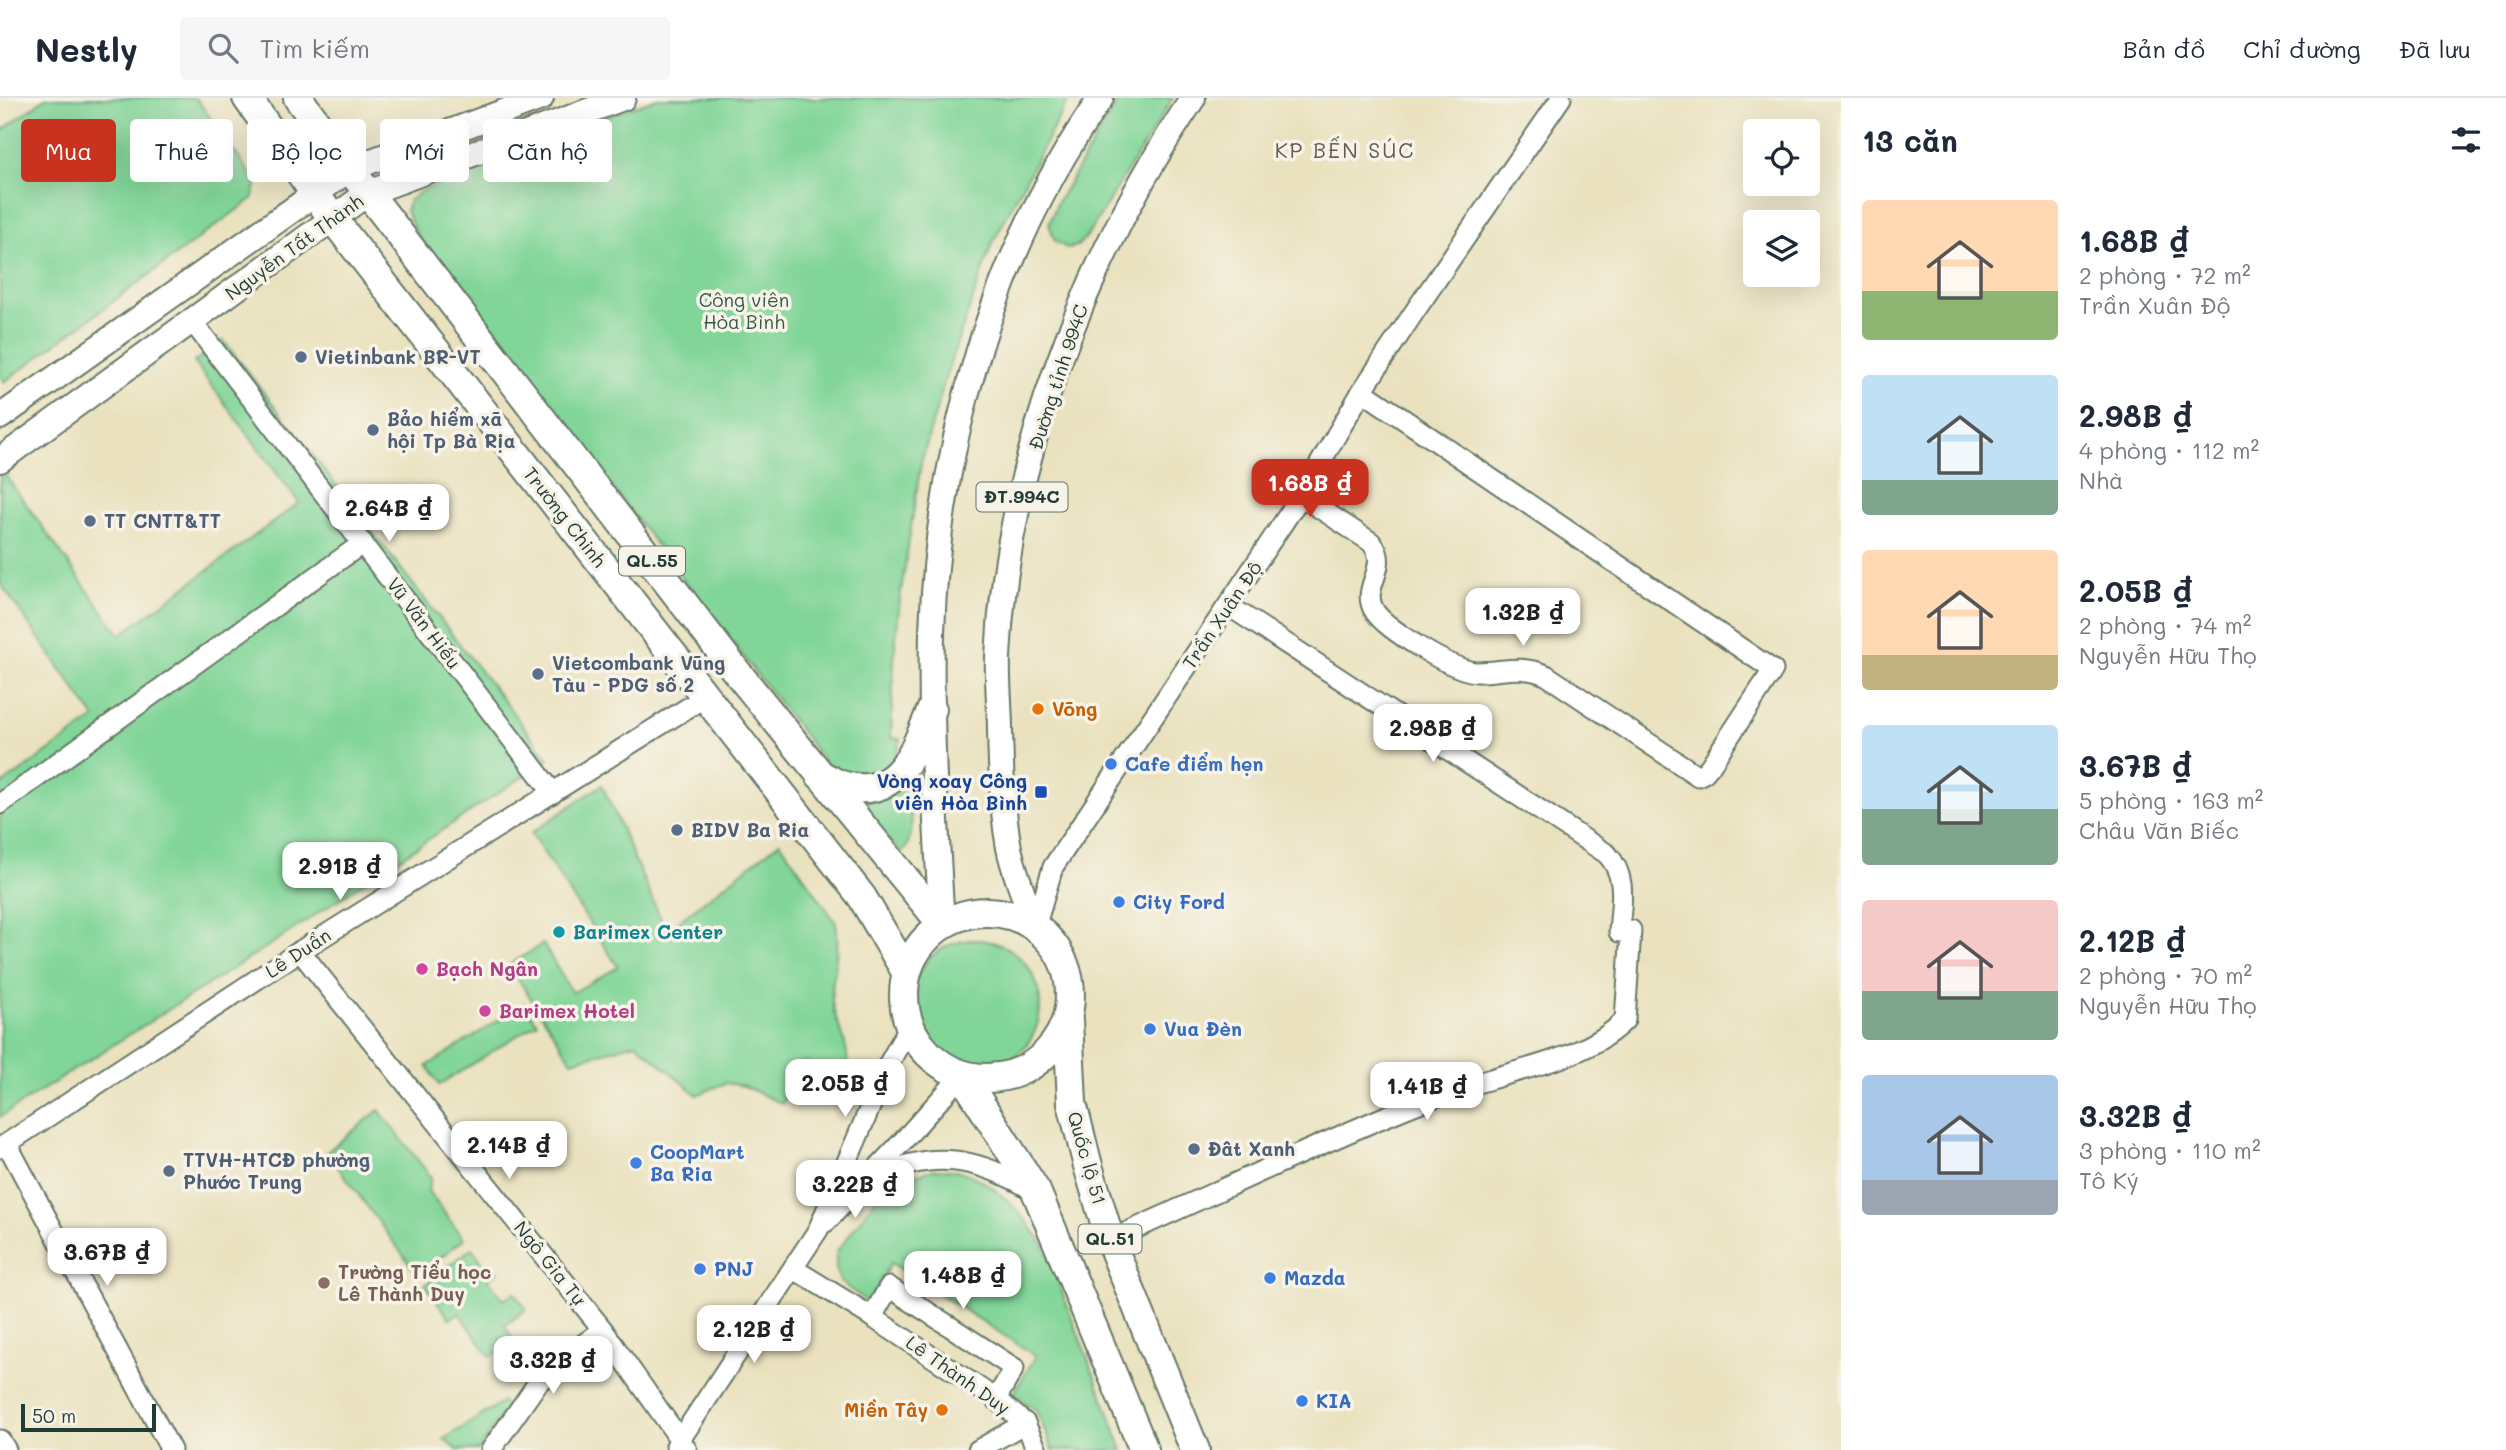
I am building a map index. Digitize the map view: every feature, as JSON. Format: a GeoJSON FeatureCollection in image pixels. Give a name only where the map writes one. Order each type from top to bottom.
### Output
{"type":"FeatureCollection","features":[{"type":"Feature","properties":{"kind":"highway","name":"Trường Chinh"},"geometry":{"type":"LineString","coordinates":[[247,98],[333,219],[862,897],[906,972]]}},
{"type":"Feature","properties":{"kind":"highway","name":"QL.55"},"geometry":{"type":"LineString","coordinates":[[298,98],[313,119]]}},
{"type":"Feature","properties":{"kind":"highway","name":"QL.55"},"geometry":{"type":"LineString","coordinates":[[360,182],[819,775],[942,924]]}},
{"type":"Feature","properties":{"kind":"highway"},"geometry":{"type":"LineString","coordinates":[[819,775],[846,786],[874,787],[896,776],[910,759],[932,709]]}},
{"type":"Feature","properties":{"kind":"highway"},"geometry":{"type":"LineString","coordinates":[[980,912],[999,913],[1035,928],[1050,942],[1061,958],[1068,977],[1068,1017],[1053,1047],[1027,1069],[995,1078],[962,1075],[945,1068],[930,1057],[918,1043],[909,1027],[904,1009],[906,972],[915,953],[927,937],[942,924],[960,916],[980,912]]}},
{"type":"Feature","properties":{"kind":"highway","name":"Quốc lộ 51"},"geometry":{"type":"LineString","coordinates":[[1068,1017],[1072,1103],[1110,1240],[1195,1450]]}},
{"type":"Feature","properties":{"kind":"highway","name":"QL.51"},"geometry":{"type":"LineString","coordinates":[[962,1075],[1036,1191],[1144,1450]]}},
{"type":"Feature","properties":{"kind":"main road","name":"Nguyễn Tất Thành"},"geometry":{"type":"LineString","coordinates":[[366,163],[541,98]]}},
{"type":"Feature","properties":{"kind":"main road","name":"Nguyễn Tất Thành"},"geometry":{"type":"LineString","coordinates":[[0,460],[368,193],[623,98]]}},
{"type":"Feature","properties":{"kind":"main road","name":"ĐT.994C"},"geometry":{"type":"LineString","coordinates":[[942,924],[932,709],[932,631],[942,519],[954,443],[990,319],[1021,241],[1061,162],[1101,98]]}},
{"type":"Feature","properties":{"kind":"main road","name":"Đường tỉnh 994C"},"geometry":{"type":"LineString","coordinates":[[1035,928],[1008,845],[1002,785],[998,659],[1005,587],[1014,533],[1038,428],[1072,324],[1137,186],[1193,98]]}},
{"type":"Feature","properties":{"kind":"main road","name":"Nguyễn Tất Thành"},"geometry":{"type":"LineString","coordinates":[[1,415],[332,182]]}},
{"type":"Feature","properties":{"kind":"main road"},"geometry":{"type":"LineString","coordinates":[[1,415],[23,444]]}},
{"type":"Feature","properties":{"kind":"street","name":"Trần Xuân Độ"},"geometry":{"type":"LineString","coordinates":[[1035,928],[1053,867],[1301,496],[1362,391],[1415,310],[1561,98]]}},
{"type":"Feature","properties":{"kind":"street","name":"Vũ Văn Hiếu"},"geometry":{"type":"LineString","coordinates":[[192,321],[553,793]]}},
{"type":"Feature","properties":{"kind":"street"},"geometry":{"type":"LineString","coordinates":[[1301,496],[1371,542],[1379,551],[1380,561],[1369,597],[1377,615],[1387,625],[1443,661],[1462,669],[1474,672],[1520,668],[1546,675],[1698,776],[1710,766],[1773,670],[1362,391]]}},
{"type":"Feature","properties":{"kind":"street"},"geometry":{"type":"LineString","coordinates":[[0,804],[363,543]]}},
{"type":"Feature","properties":{"kind":"street"},"geometry":{"type":"LineString","coordinates":[[1110,1240],[1394,1113],[1448,1092],[1551,1061],[1583,1048],[1606,1036],[1625,1020],[1622,881],[1620,871],[1608,854],[1229,606]]}},
{"type":"Feature","properties":{"kind":"street","name":"Lê Duẩn"},"geometry":{"type":"LineString","coordinates":[[3,1146],[300,951],[705,697]]}},
{"type":"Feature","properties":{"kind":"street","name":"Ngô Gia Tự"},"geometry":{"type":"LineString","coordinates":[[300,951],[603,1330],[680,1446]]}},
{"type":"Feature","properties":{"kind":"street"},"geometry":{"type":"LineString","coordinates":[[680,1446],[818,1230],[888,1065],[909,1027]]}},
{"type":"Feature","properties":{"kind":"street"},"geometry":{"type":"LineString","coordinates":[[818,1230],[962,1075]]}},
{"type":"Feature","properties":{"kind":"street"},"geometry":{"type":"LineString","coordinates":[[3,1146],[171,1450]]}},
{"type":"Feature","properties":{"kind":"street"},"geometry":{"type":"LineString","coordinates":[[865,1182],[897,1166],[923,1160],[954,1159],[989,1167],[1036,1191]]}},
{"type":"Feature","properties":{"kind":"street","name":"Lê Thành Duy"},"geometry":{"type":"LineString","coordinates":[[794,1269],[996,1399],[1026,1423],[1037,1450]]}},
{"type":"Feature","properties":{"kind":"street"},"geometry":{"type":"LineString","coordinates":[[872,1317],[889,1287],[1014,1368],[996,1399]]}},
{"type":"Feature","properties":{"kind":"street"},"geometry":{"type":"LineString","coordinates":[[491,1450],[537,1384],[556,1364],[603,1330]]}},
{"type":"Feature","properties":{"kind":"street"},"geometry":{"type":"LineString","coordinates":[[978,1450],[1026,1423]]}},
{"type":"Feature","properties":{"kind":"street"},"geometry":{"type":"LineString","coordinates":[[0,1440],[6,1450]]}},
{"type":"Feature","properties":{"kind":"green space"},"geometry":{"type":"Polygon","coordinates":[[[45,98],[196,98],[211,119],[130,119],[130,182],[233,182],[233,150],[247,169],[247,182],[257,183],[252,199],[4,382],[0,376],[0,132],[45,98]]]}},
{"type":"Feature","properties":{"kind":"green space","name":"Công viên Hòa Bình"},"geometry":{"type":"Polygon","coordinates":[[[657,98],[1069,98],[992,244],[948,369],[921,463],[900,598],[894,659],[891,738],[901,739],[892,768],[884,778],[838,779],[418,237],[406,211],[409,201],[420,192],[443,182],[469,182],[469,171],[483,164],[483,182],[612,182],[612,119],[599,119],[657,98]]]}},
{"type":"Feature","properties":{"kind":"green space"},"geometry":{"type":"Polygon","coordinates":[[[1120,98],[1173,98],[1087,236],[1077,246],[1067,248],[1055,241],[1049,224],[1057,203],[1120,98]]]}},
{"type":"Feature","properties":{"kind":"green space"},"geometry":{"type":"Polygon","coordinates":[[[223,340],[549,759],[273,943],[0,1117],[0,786],[95,718],[0,583],[0,474],[3,472],[120,635],[299,503],[194,362],[223,340]]]}},
{"type":"Feature","properties":{"kind":"green space"},"geometry":{"type":"Polygon","coordinates":[[[602,785],[666,931],[780,842],[836,923],[832,1000],[847,1056],[847,1066],[841,1079],[804,1061],[782,1104],[744,1086],[725,1083],[697,1095],[636,1043],[572,1061],[509,965],[543,944],[572,993],[618,967],[531,833],[602,785]]]}},
{"type":"Feature","properties":{"kind":"green space"},"geometry":{"type":"Polygon","coordinates":[[[907,788],[911,832],[906,848],[901,853],[853,804],[885,799],[907,788]]]}},
{"type":"Feature","properties":{"kind":"green space"},"geometry":{"type":"Polygon","coordinates":[[[975,940],[1000,945],[1021,959],[1035,980],[1040,1005],[1035,1030],[1021,1051],[1000,1065],[975,1070],[950,1065],[929,1051],[915,1030],[910,1005],[915,980],[929,959],[950,945],[975,940]]]}},
{"type":"Feature","properties":{"kind":"green space"},"geometry":{"type":"Polygon","coordinates":[[[524,1004],[537,1023],[439,1085],[427,1066],[524,1004]]]}},
{"type":"Feature","properties":{"kind":"green space"},"geometry":{"type":"Polygon","coordinates":[[[379,1110],[431,1177],[428,1191],[464,1239],[418,1275],[327,1152],[379,1110]]]}},
{"type":"Feature","properties":{"kind":"green space"},"geometry":{"type":"Polygon","coordinates":[[[936,1169],[959,1171],[986,1183],[1019,1212],[1045,1248],[1123,1450],[1053,1450],[1036,1410],[1013,1394],[1036,1356],[891,1263],[868,1302],[840,1282],[836,1253],[878,1196],[901,1179],[936,1169]]]}},
{"type":"Feature","properties":{"kind":"green space"},"geometry":{"type":"Polygon","coordinates":[[[472,1248],[490,1273],[498,1271],[488,1279],[504,1300],[514,1292],[526,1309],[505,1326],[514,1341],[490,1357],[459,1313],[450,1319],[425,1285],[472,1248]]]}},
{"type":"Feature","properties":{"kind":"green space"},"geometry":{"type":"Polygon","coordinates":[[[503,1402],[506,1408],[479,1450],[457,1450],[444,1439],[503,1402]]]}},
{"type":"Feature","properties":{"kind":"place","name":"Vietinbank BR-VT"},"geometry":{"type":"Point","coordinates":[301,357]}},
{"type":"Feature","properties":{"kind":"place","name":"Bảo hiểm xã hội Tp Bà Rịa"},"geometry":{"type":"Point","coordinates":[373,430]}},
{"type":"Feature","properties":{"kind":"place","name":"TT CNTT&TT"},"geometry":{"type":"Point","coordinates":[90,521]}},
{"type":"Feature","properties":{"kind":"place","name":"Vietcombank Vũng Tàu - PDG số 2"},"geometry":{"type":"Point","coordinates":[538,674]}},
{"type":"Feature","properties":{"kind":"place","name":"Võng"},"geometry":{"type":"Point","coordinates":[1038,709]}},
{"type":"Feature","properties":{"kind":"place","name":"Cafe điểm hẹn"},"geometry":{"type":"Point","coordinates":[1111,764]}},
{"type":"Feature","properties":{"kind":"place","name":"Vòng xoay Công viên Hòa Bình"},"geometry":{"type":"Point","coordinates":[1041,792]}},
{"type":"Feature","properties":{"kind":"place","name":"BIDV Ba Ria"},"geometry":{"type":"Point","coordinates":[677,830]}},
{"type":"Feature","properties":{"kind":"place","name":"City Ford"},"geometry":{"type":"Point","coordinates":[1119,902]}},
{"type":"Feature","properties":{"kind":"place","name":"Barimex Center"},"geometry":{"type":"Point","coordinates":[559,932]}},
{"type":"Feature","properties":{"kind":"place","name":"Bạch Ngân"},"geometry":{"type":"Point","coordinates":[422,969]}},
{"type":"Feature","properties":{"kind":"place","name":"Barimex Hotel"},"geometry":{"type":"Point","coordinates":[485,1011]}},
{"type":"Feature","properties":{"kind":"place","name":"Vua Đèn"},"geometry":{"type":"Point","coordinates":[1150,1029]}},
{"type":"Feature","properties":{"kind":"place","name":"Đât Xanh"},"geometry":{"type":"Point","coordinates":[1194,1149]}},
{"type":"Feature","properties":{"kind":"place","name":"CoopMart Ba Ria"},"geometry":{"type":"Point","coordinates":[636,1163]}},
{"type":"Feature","properties":{"kind":"place","name":"TTVH-HTCĐ phường Phước Trung"},"geometry":{"type":"Point","coordinates":[169,1171]}},
{"type":"Feature","properties":{"kind":"place","name":"PNJ"},"geometry":{"type":"Point","coordinates":[700,1269]}},
{"type":"Feature","properties":{"kind":"place","name":"Mazda"},"geometry":{"type":"Point","coordinates":[1270,1278]}},
{"type":"Feature","properties":{"kind":"place","name":"Trường Tiểu học Lê Thành Duy"},"geometry":{"type":"Point","coordinates":[324,1283]}},
{"type":"Feature","properties":{"kind":"place","name":"KIA"},"geometry":{"type":"Point","coordinates":[1302,1401]}},
{"type":"Feature","properties":{"kind":"place","name":"Miền Tây"},"geometry":{"type":"Point","coordinates":[942,1410]}},
{"type":"Feature","properties":{"kind":"district","name":"KP BẾN SÚC"},"geometry":{"type":"Point","coordinates":[1345,151]}}]}
